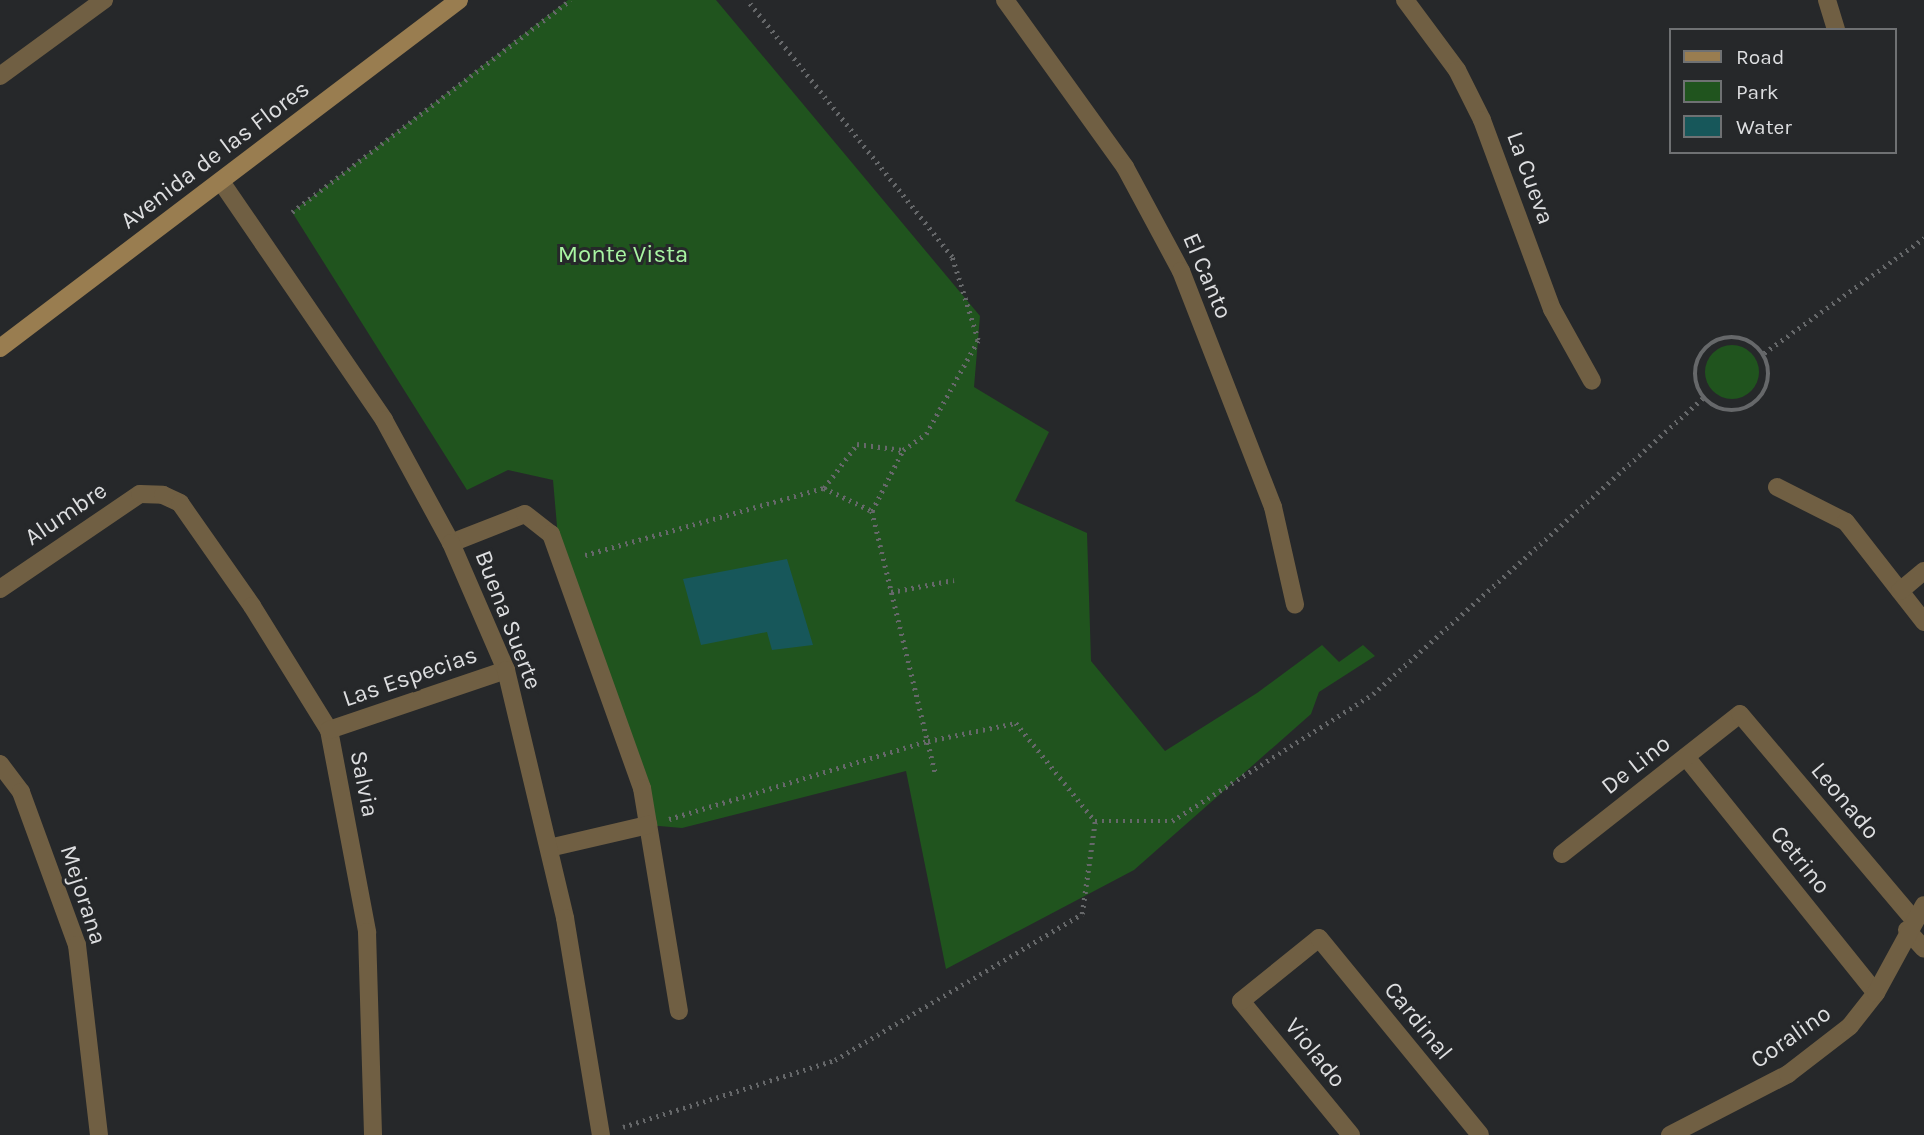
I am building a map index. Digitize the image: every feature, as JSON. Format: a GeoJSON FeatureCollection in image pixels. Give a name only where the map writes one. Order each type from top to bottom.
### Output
{"type":"FeatureCollection","features":[{"type":"Feature","properties":{"kind":"main road","name":"Avenida de las Flores"},"geometry":{"type":"LineString","coordinates":[[0,348],[222,183],[459,0]]}},
{"type":"Feature","properties":{"kind":"street"},"geometry":{"type":"LineString","coordinates":[[0,76],[104,0]]}},
{"type":"Feature","properties":{"kind":"street","name":"El Canto"},"geometry":{"type":"LineString","coordinates":[[1005,0],[1125,167],[1169,247],[1273,507],[1294,605]]}},
{"type":"Feature","properties":{"kind":"street","name":"La Cueva"},"geometry":{"type":"LineString","coordinates":[[1405,0],[1457,71],[1482,120],[1552,309],[1592,381]]}},
{"type":"Feature","properties":{"kind":"street"},"geometry":{"type":"LineString","coordinates":[[1827,0],[1835,28]]}},
{"type":"Feature","properties":{"kind":"street","name":"Buena Suerte"},"geometry":{"type":"LineString","coordinates":[[222,183],[384,420],[451,543],[506,670],[549,848],[601,1135]]}},
{"type":"Feature","properties":{"kind":"street"},"geometry":{"type":"LineString","coordinates":[[1777,487],[1846,522],[1924,622]]}},
{"type":"Feature","properties":{"kind":"street","name":"Alumbre"},"geometry":{"type":"LineString","coordinates":[[0,589],[140,494],[163,495]]}},
{"type":"Feature","properties":{"kind":"street","name":"Salvia"},"geometry":{"type":"LineString","coordinates":[[163,495],[180,503],[252,606],[329,730],[367,932],[373,1135]]}},
{"type":"Feature","properties":{"kind":"street"},"geometry":{"type":"LineString","coordinates":[[451,543],[525,514],[551,534],[642,788],[679,1011]]}},
{"type":"Feature","properties":{"kind":"street"},"geometry":{"type":"LineString","coordinates":[[1900,591],[1924,571]]}},
{"type":"Feature","properties":{"kind":"street","name":"Las Especias"},"geometry":{"type":"LineString","coordinates":[[329,730],[506,670]]}},
{"type":"Feature","properties":{"kind":"street","name":"De Lino"},"geometry":{"type":"LineString","coordinates":[[1562,854],[1740,713]]}},
{"type":"Feature","properties":{"kind":"street","name":"Leonado"},"geometry":{"type":"LineString","coordinates":[[1740,713],[1910,925],[1924,949]]}},
{"type":"Feature","properties":{"kind":"street","name":"Cetrino"},"geometry":{"type":"LineString","coordinates":[[1686,757],[1875,993]]}},
{"type":"Feature","properties":{"kind":"street","name":"Mejorana"},"geometry":{"type":"LineString","coordinates":[[0,764],[21,792],[77,945],[99,1135]]}},
{"type":"Feature","properties":{"kind":"street"},"geometry":{"type":"LineString","coordinates":[[549,848],[648,825]]}},
{"type":"Feature","properties":{"kind":"street","name":"Coralino"},"geometry":{"type":"LineString","coordinates":[[1670,1135],[1787,1074],[1850,1026],[1875,993],[1910,925],[1924,905]]}},
{"type":"Feature","properties":{"kind":"street","name":"Violado"},"geometry":{"type":"LineString","coordinates":[[1319,938],[1241,1001],[1351,1135]]}},
{"type":"Feature","properties":{"kind":"street","name":"Cardinal"},"geometry":{"type":"LineString","coordinates":[[1319,938],[1480,1135]]}},
{"type":"Feature","properties":{"kind":"path"},"geometry":{"type":"LineString","coordinates":[[292,212],[570,0]]}},
{"type":"Feature","properties":{"kind":"path"},"geometry":{"type":"LineString","coordinates":[[747,0],[952,257],[978,340],[926,434],[903,450],[872,511],[936,775]]}},
{"type":"Feature","properties":{"kind":"path"},"geometry":{"type":"LineString","coordinates":[[1763,353],[1924,238]]}},
{"type":"Feature","properties":{"kind":"path"},"geometry":{"type":"LineString","coordinates":[[1734,336],[1745,338],[1763,353],[1770,375],[1768,388],[1751,407],[1725,411],[1703,398],[1695,374],[1697,361],[1711,342],[1734,336]]}},
{"type":"Feature","properties":{"kind":"path"},"geometry":{"type":"LineString","coordinates":[[1095,821],[1172,821],[1373,694],[1703,398]]}},
{"type":"Feature","properties":{"kind":"path"},"geometry":{"type":"LineString","coordinates":[[560,561],[824,488],[857,444],[903,450]]}},
{"type":"Feature","properties":{"kind":"path"},"geometry":{"type":"LineString","coordinates":[[824,488],[872,511]]}},
{"type":"Feature","properties":{"kind":"path"},"geometry":{"type":"LineString","coordinates":[[891,592],[954,580]]}},
{"type":"Feature","properties":{"kind":"path"},"geometry":{"type":"LineString","coordinates":[[601,1135],[835,1060],[1082,914],[1095,821],[1016,723],[928,741],[648,825]]}},
{"type":"Feature","properties":{"kind":"green space","name":"Monte Vista"},"geometry":{"type":"Polygon","coordinates":[[[568,0],[716,0],[980,316],[974,387],[1049,432],[1015,501],[1087,533],[1091,661],[1165,751],[1257,693],[1322,645],[1339,662],[1363,645],[1375,656],[1319,692],[1311,714],[1134,870],[946,969],[906,771],[682,828],[648,825],[560,561],[553,480],[508,470],[467,490],[292,212],[568,0]]]}},
{"type":"Feature","properties":{"kind":"green space"},"geometry":{"type":"Polygon","coordinates":[[[1732,345],[1751,353],[1759,372],[1751,391],[1732,399],[1713,391],[1705,372],[1713,353],[1732,345]]]}},
{"type":"Feature","properties":{"kind":"water"},"geometry":{"type":"Polygon","coordinates":[[[787,559],[813,645],[772,650],[767,632],[701,645],[683,579],[787,559]]]}}]}
